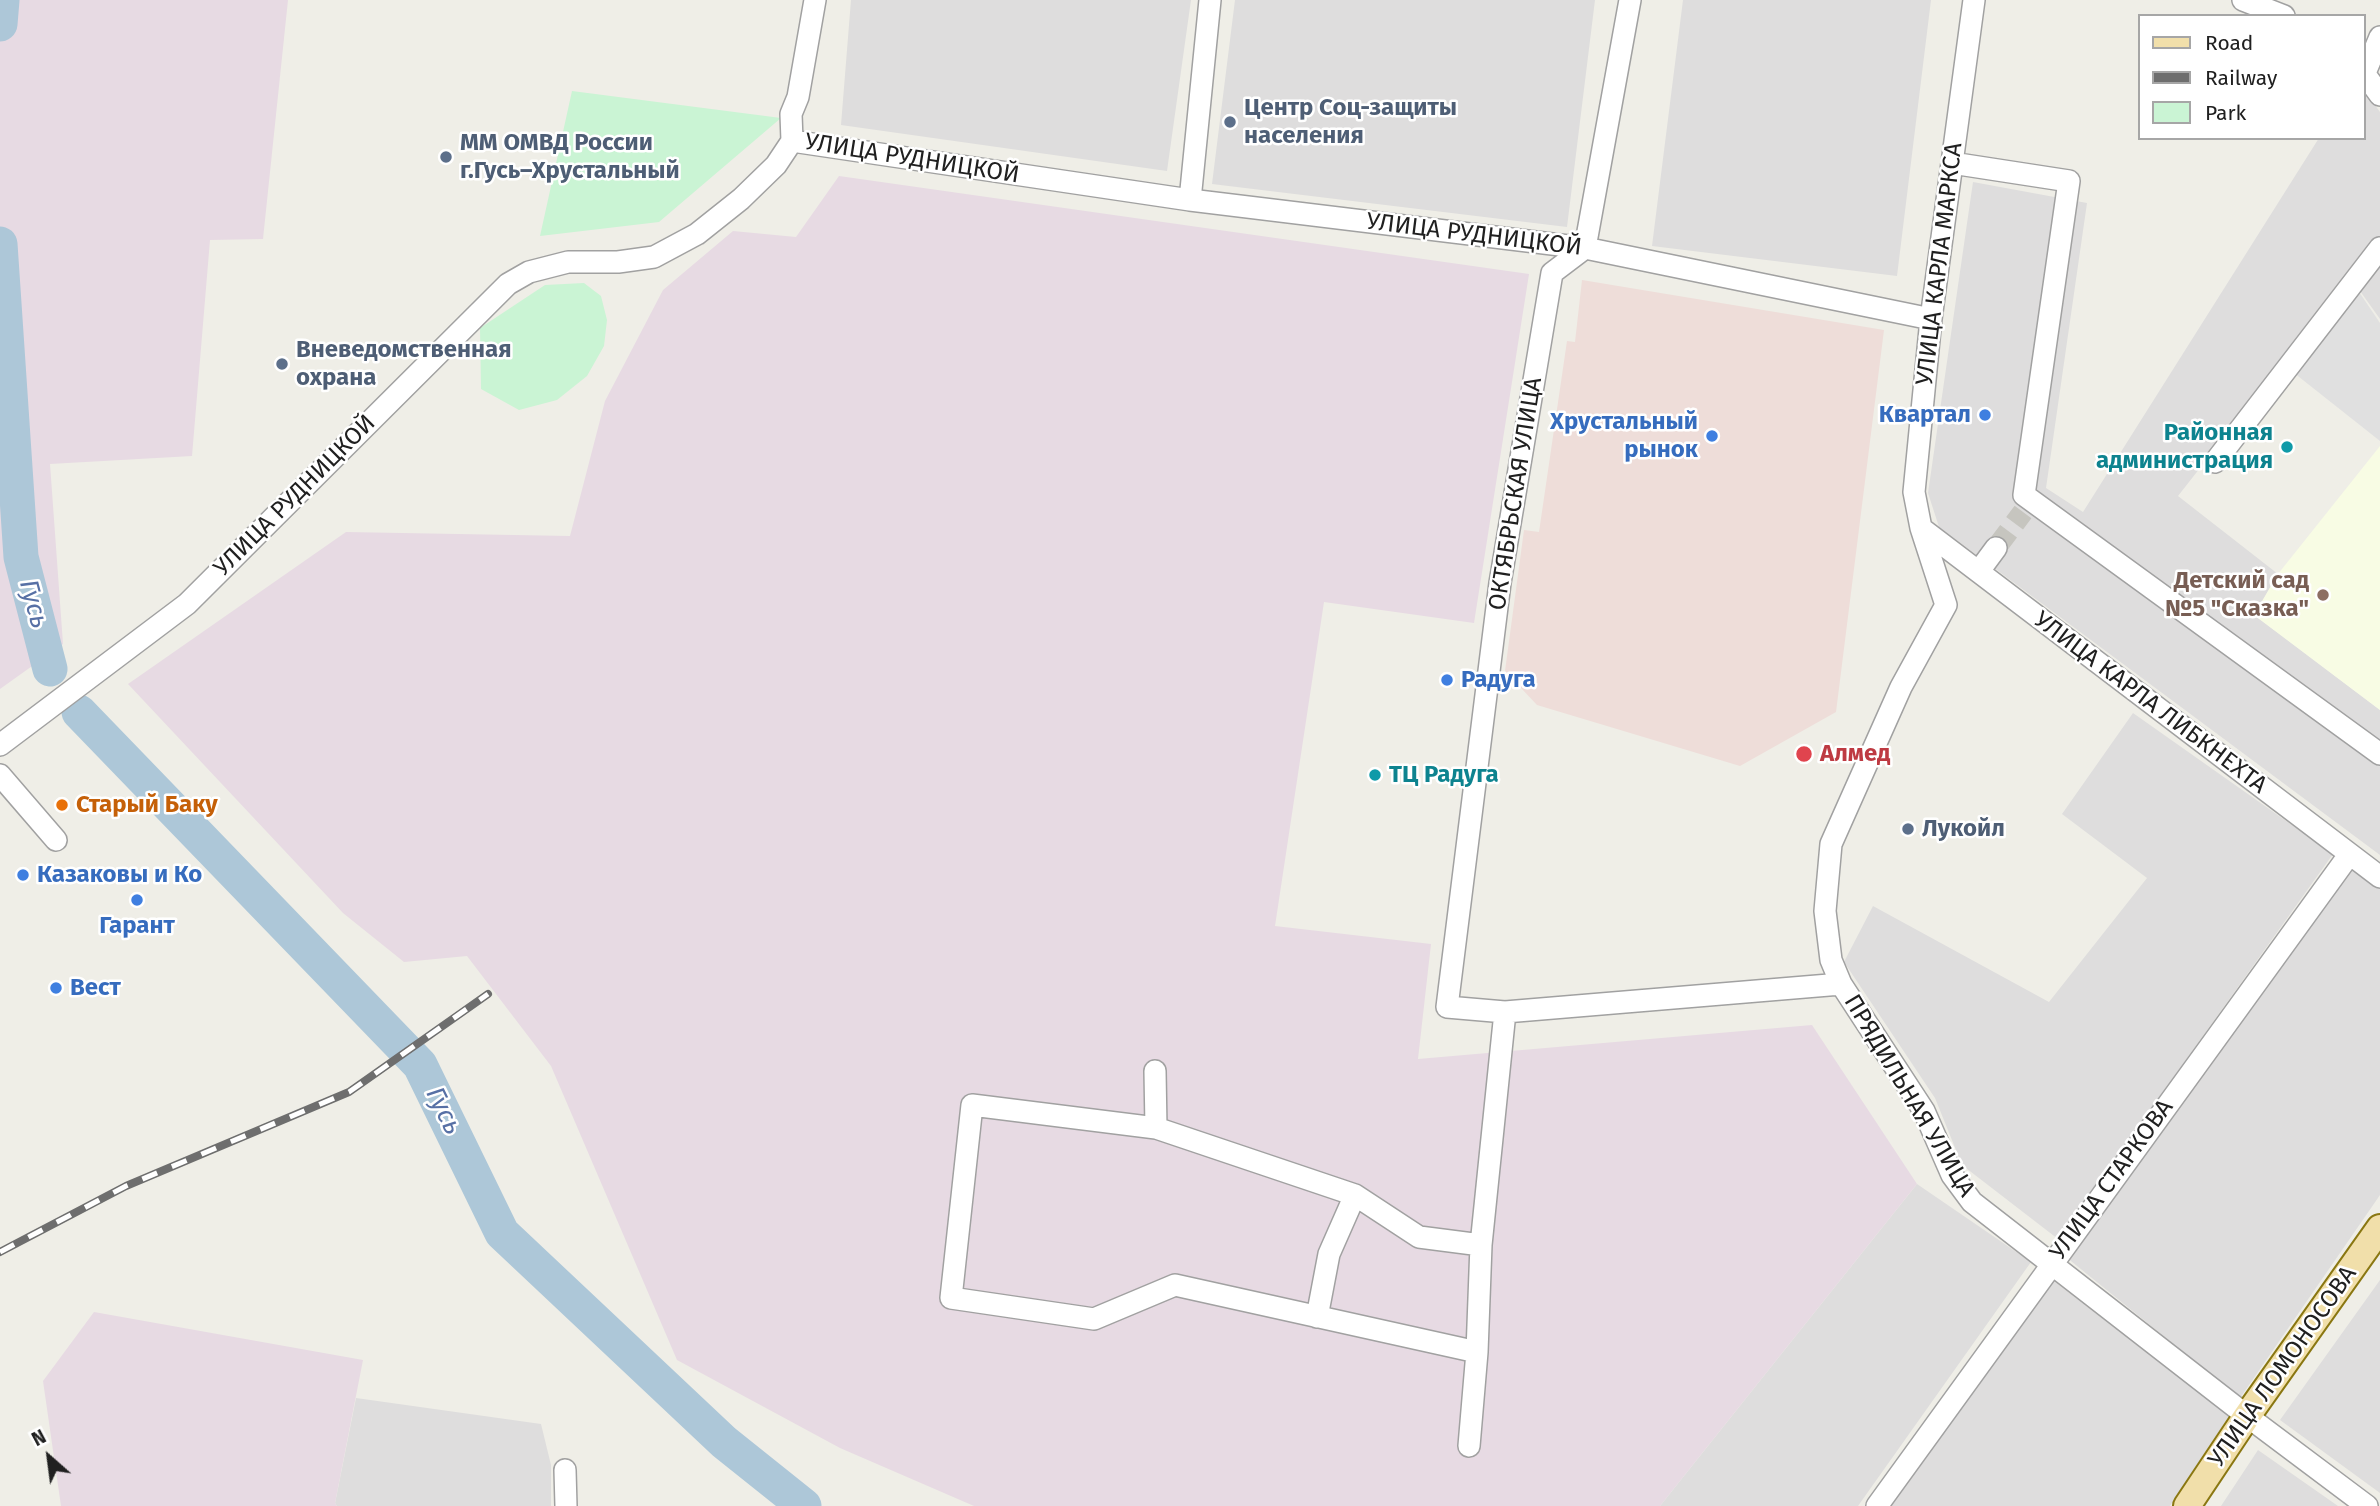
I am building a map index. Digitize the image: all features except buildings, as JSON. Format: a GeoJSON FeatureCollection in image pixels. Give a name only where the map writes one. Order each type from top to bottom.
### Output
{"type":"FeatureCollection","features":[{"type":"Feature","properties":{"kind":"main road","name":"УЛИЦА ЛОМОНОСОВА"},"geometry":{"type":"LineString","coordinates":[[2187,1506],[2380,1228]]}},
{"type":"Feature","properties":{"kind":"street"},"geometry":{"type":"LineString","coordinates":[[792,141],[791,114],[798,97],[815,0]]}},
{"type":"Feature","properties":{"kind":"street"},"geometry":{"type":"LineString","coordinates":[[1190,201],[1210,0]]}},
{"type":"Feature","properties":{"kind":"street"},"geometry":{"type":"LineString","coordinates":[[1585,248],[1630,0]]}},
{"type":"Feature","properties":{"kind":"street","name":"УЛИЦА КАРЛА МАРКСА"},"geometry":{"type":"LineString","coordinates":[[1922,528],[1914,492],[1931,319],[1974,0]]}},
{"type":"Feature","properties":{"kind":"street"},"geometry":{"type":"LineString","coordinates":[[2242,0],[2279,14]]}},
{"type":"Feature","properties":{"kind":"street"},"geometry":{"type":"LineString","coordinates":[[2366,71],[2380,37]]}},
{"type":"Feature","properties":{"kind":"street"},"geometry":{"type":"LineString","coordinates":[[2366,74],[2380,94]]}},
{"type":"Feature","properties":{"kind":"street","name":"УЛИЦА РУДНИЦКОЙ"},"geometry":{"type":"LineString","coordinates":[[0,745],[187,604],[508,284],[529,272],[568,262],[618,262],[654,257],[697,234],[741,199],[776,165],[792,141],[1190,201],[1585,248],[1931,319]]}},
{"type":"Feature","properties":{"kind":"street"},"geometry":{"type":"LineString","coordinates":[[1952,163],[2070,181],[2024,495],[2027,507],[2380,754]]}},
{"type":"Feature","properties":{"kind":"street","name":"ОКТЯБРЬСКАЯ УЛИЦА"},"geometry":{"type":"LineString","coordinates":[[1504,1012],[1447,1007],[1500,583],[1552,273],[1585,248]]}},
{"type":"Feature","properties":{"kind":"street"},"geometry":{"type":"LineString","coordinates":[[2214,462],[2380,248]]}},
{"type":"Feature","properties":{"kind":"street","name":"УЛИЦА КАРЛА ЛИБКНЕХТА"},"geometry":{"type":"LineString","coordinates":[[1922,528],[2380,877]]}},
{"type":"Feature","properties":{"kind":"street","name":"ПРЯДИЛЬНАЯ УЛИЦА"},"geometry":{"type":"LineString","coordinates":[[1922,528],[1946,605],[1901,687],[1831,844],[1826,888],[1826,936],[1831,960],[1841,984],[1924,1111],[1952,1175],[1972,1202],[2367,1506]]}},
{"type":"Feature","properties":{"kind":"street"},"geometry":{"type":"LineString","coordinates":[[1979,571],[1996,548]]}},
{"type":"Feature","properties":{"kind":"street"},"geometry":{"type":"LineString","coordinates":[[0,775],[56,840]]}},
{"type":"Feature","properties":{"kind":"street","name":"УЛИЦА СТАРКОВА"},"geometry":{"type":"LineString","coordinates":[[1877,1506],[2349,855]]}},
{"type":"Feature","properties":{"kind":"street"},"geometry":{"type":"LineString","coordinates":[[1469,1446],[1477,1352],[1481,1245],[1504,1012],[1841,984]]}},
{"type":"Feature","properties":{"kind":"street"},"geometry":{"type":"LineString","coordinates":[[1156,1071],[1156,1128]]}},
{"type":"Feature","properties":{"kind":"street"},"geometry":{"type":"LineString","coordinates":[[1477,1352],[1175,1285],[1094,1319],[951,1298],[972,1105],[1156,1128],[1355,1195],[1419,1237],[1481,1245]]}},
{"type":"Feature","properties":{"kind":"street"},"geometry":{"type":"LineString","coordinates":[[1317,1317],[1329,1254],[1355,1195]]}},
{"type":"Feature","properties":{"kind":"street"},"geometry":{"type":"LineString","coordinates":[[565,1470],[566,1506]]}},
{"type":"Feature","properties":{"kind":"shaded area"},"geometry":{"type":"Polygon","coordinates":[[[0,0],[288,0],[263,239],[210,240],[192,456],[50,464],[63,644],[0,689],[0,0]]]}},
{"type":"Feature","properties":{"kind":"shaded area"},"geometry":{"type":"Polygon","coordinates":[[[851,0],[1191,0],[1167,171],[841,125],[851,0]]]}},
{"type":"Feature","properties":{"kind":"shaded area"},"geometry":{"type":"Polygon","coordinates":[[[1235,0],[1595,0],[1567,227],[1212,184],[1235,0]]]}},
{"type":"Feature","properties":{"kind":"shaded area"},"geometry":{"type":"Polygon","coordinates":[[[1683,0],[1931,0],[1897,276],[1652,246],[1683,0]]]}},
{"type":"Feature","properties":{"kind":"shaded area"},"geometry":{"type":"Polygon","coordinates":[[[2366,93],[2380,112],[2380,319],[2350,277],[2178,496],[2278,574],[2254,615],[2380,710],[2380,855],[1939,527],[1928,493],[1973,182],[2087,203],[2046,488],[2083,512],[2318,140],[2366,140],[2366,93]]]}},
{"type":"Feature","properties":{"kind":"shaded area"},"geometry":{"type":"Polygon","coordinates":[[[839,176],[1529,274],[1474,623],[1324,602],[1275,926],[1431,944],[1418,1059],[1812,1025],[1917,1184],[1660,1506],[974,1506],[840,1448],[677,1360],[551,1066],[467,956],[404,962],[343,913],[128,684],[346,532],[570,536],[605,401],[663,290],[733,231],[796,237],[839,176]]]}},
{"type":"Feature","properties":{"kind":"shaded area","name":"Хрустальный рынок"},"geometry":{"type":"Polygon","coordinates":[[[1582,280],[1884,330],[1836,712],[1740,766],[1537,705],[1505,671],[1524,530],[1539,532],[1567,341],[1575,342],[1582,280]]]}},
{"type":"Feature","properties":{"kind":"shaded area"},"geometry":{"type":"Polygon","coordinates":[[[2355,286],[2380,323],[2380,441],[2289,369],[2355,286]]]}},
{"type":"Feature","properties":{"kind":"shaded area","name":"Детский сад №5 \"Сказка\""},"geometry":{"type":"Polygon","coordinates":[[[2380,446],[2380,710],[2254,615],[2278,574],[2380,446]]]}},
{"type":"Feature","properties":{"kind":"shaded area"},"geometry":{"type":"Polygon","coordinates":[[[2133,713],[2333,854],[2058,1239],[1962,1165],[1935,1098],[1844,962],[1873,906],[2049,1002],[2147,878],[2062,814],[2133,713]]]}},
{"type":"Feature","properties":{"kind":"shaded area"},"geometry":{"type":"Polygon","coordinates":[[[2349,867],[2380,888],[2380,1195],[2240,1398],[2066,1257],[2349,867]]]}},
{"type":"Feature","properties":{"kind":"shaded area"},"geometry":{"type":"Polygon","coordinates":[[[1917,1184],[2031,1262],[1858,1506],[1660,1506],[1917,1184]]]}},
{"type":"Feature","properties":{"kind":"shaded area"},"geometry":{"type":"Polygon","coordinates":[[[2050,1278],[2229,1416],[2170,1506],[1885,1506],[2050,1278]]]}},
{"type":"Feature","properties":{"kind":"shaded area"},"geometry":{"type":"Polygon","coordinates":[[[2380,1280],[2380,1493],[2280,1420],[2380,1280]]]}},
{"type":"Feature","properties":{"kind":"shaded area"},"geometry":{"type":"Polygon","coordinates":[[[94,1312],[363,1360],[335,1503],[337,1506],[61,1506],[43,1381],[94,1312]]]}},
{"type":"Feature","properties":{"kind":"shaded area"},"geometry":{"type":"Polygon","coordinates":[[[356,1398],[541,1424],[551,1465],[551,1506],[337,1506],[335,1503],[356,1398]]]}},
{"type":"Feature","properties":{"kind":"shaded area"},"geometry":{"type":"Polygon","coordinates":[[[2258,1450],[2338,1506],[2221,1506],[2258,1450]]]}},
{"type":"Feature","properties":{"kind":"green space"},"geometry":{"type":"Polygon","coordinates":[[[572,91],[781,118],[659,222],[540,236],[572,91]]]}},
{"type":"Feature","properties":{"kind":"green space"},"geometry":{"type":"Polygon","coordinates":[[[584,283],[601,296],[607,320],[604,346],[587,376],[557,400],[519,410],[481,389],[480,328],[545,285],[584,283]]]}},
{"type":"Feature","properties":{"kind":"waterway","name":"Гусь"},"geometry":{"type":"LineString","coordinates":[[0,24],[2,0]]}},
{"type":"Feature","properties":{"kind":"waterway","name":"Гусь"},"geometry":{"type":"LineString","coordinates":[[0,244],[21,557],[50,669]]}},
{"type":"Feature","properties":{"kind":"waterway","name":"Гусь"},"geometry":{"type":"LineString","coordinates":[[79,712],[420,1065],[502,1233],[724,1442],[804,1506]]}},
{"type":"Feature","properties":{"kind":"tunnel"},"geometry":{"type":"LineString","coordinates":[[1996,548],[2023,512]]}},
{"type":"Feature","properties":{"kind":"railway"},"geometry":{"type":"LineString","coordinates":[[0,1252],[126,1186],[349,1092],[488,994]]}},
{"type":"Feature","properties":{"kind":"place","name":"Центр Соц-защиты населения"},"geometry":{"type":"Point","coordinates":[1230,122]}},
{"type":"Feature","properties":{"kind":"place","name":"ММ ОМВД России г.Гусь–Хрустальный"},"geometry":{"type":"Point","coordinates":[446,157]}},
{"type":"Feature","properties":{"kind":"place","name":"Вневедомственная охрана"},"geometry":{"type":"Point","coordinates":[282,364]}},
{"type":"Feature","properties":{"kind":"place","name":"Квартал"},"geometry":{"type":"Point","coordinates":[1985,415]}},
{"type":"Feature","properties":{"kind":"place","name":"Хрустальный рынок"},"geometry":{"type":"Point","coordinates":[1712,436]}},
{"type":"Feature","properties":{"kind":"place","name":"Районная администрация"},"geometry":{"type":"Point","coordinates":[2287,447]}},
{"type":"Feature","properties":{"kind":"place","name":"Детский сад №5 \"Сказка\""},"geometry":{"type":"Point","coordinates":[2323,595]}},
{"type":"Feature","properties":{"kind":"place","name":"Радуга"},"geometry":{"type":"Point","coordinates":[1447,680]}},
{"type":"Feature","properties":{"kind":"place","name":"Алмед"},"geometry":{"type":"Point","coordinates":[1804,754]}},
{"type":"Feature","properties":{"kind":"place","name":"ТЦ Радуга"},"geometry":{"type":"Point","coordinates":[1375,775]}},
{"type":"Feature","properties":{"kind":"place","name":"Старый Баку"},"geometry":{"type":"Point","coordinates":[62,805]}},
{"type":"Feature","properties":{"kind":"place","name":"Лукойл"},"geometry":{"type":"Point","coordinates":[1908,829]}},
{"type":"Feature","properties":{"kind":"place","name":"Казаковы и Ко"},"geometry":{"type":"Point","coordinates":[23,875]}},
{"type":"Feature","properties":{"kind":"place","name":"Гарант"},"geometry":{"type":"Point","coordinates":[137,900]}},
{"type":"Feature","properties":{"kind":"place","name":"Вест"},"geometry":{"type":"Point","coordinates":[56,988]}}]}
